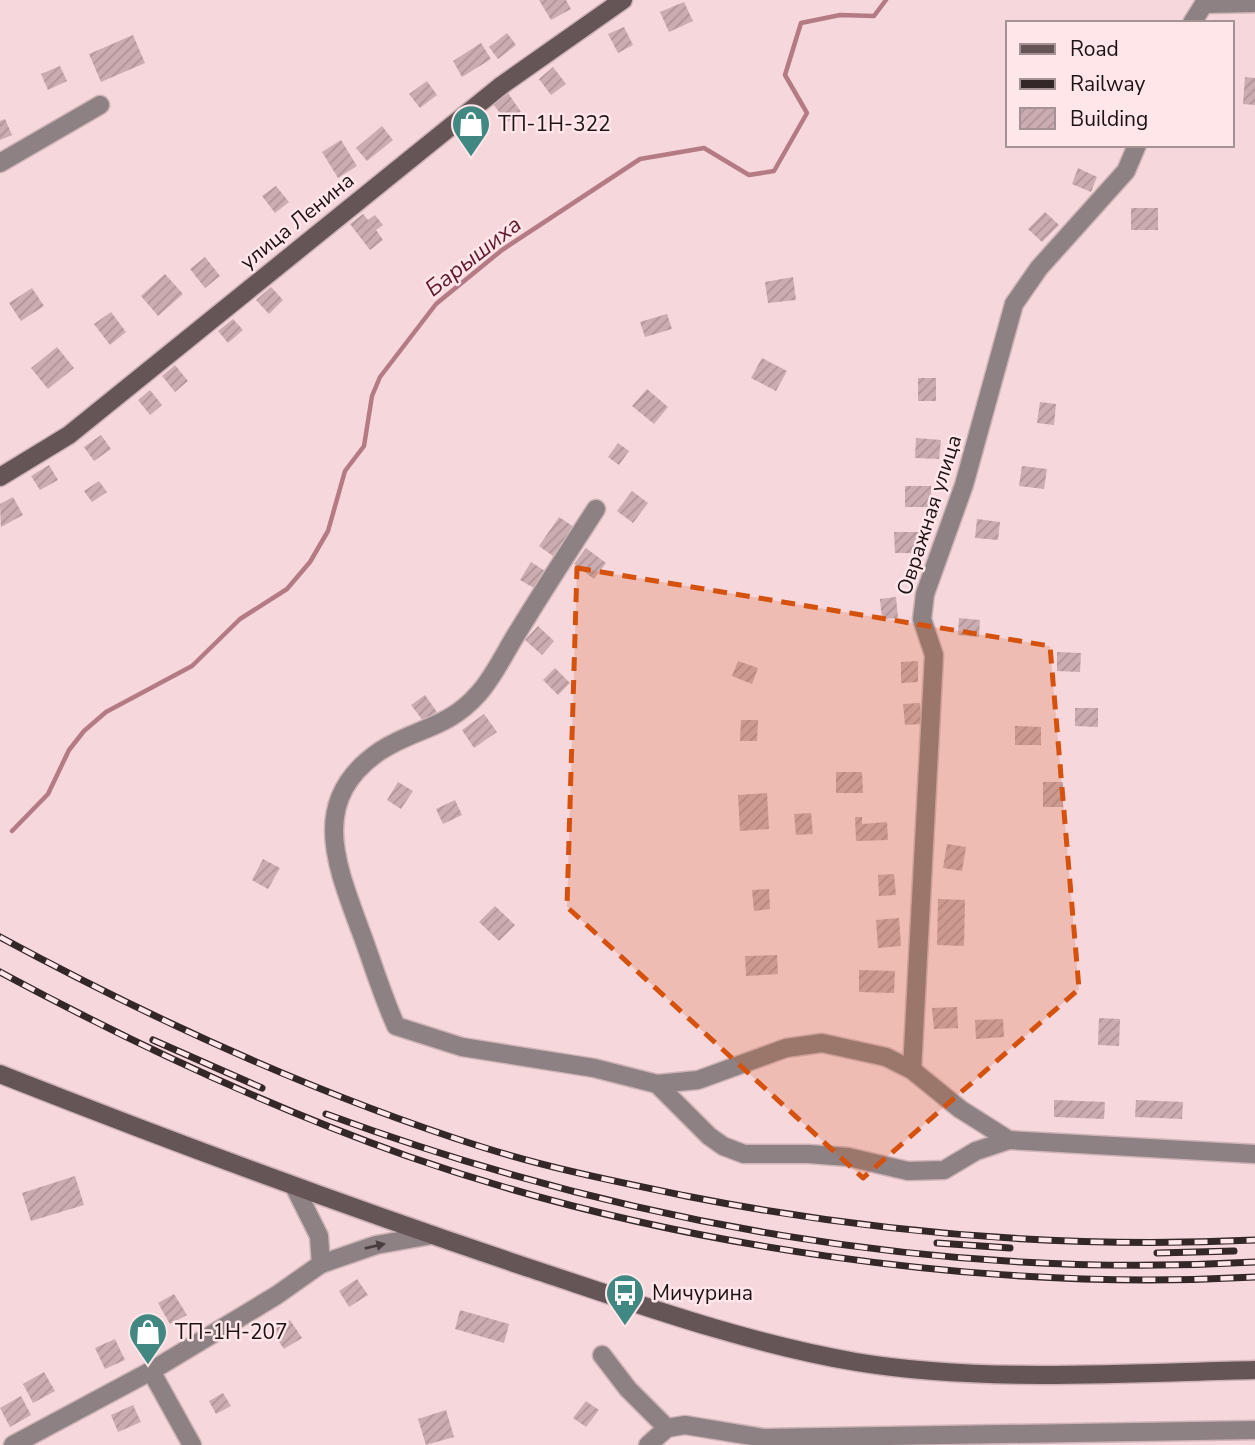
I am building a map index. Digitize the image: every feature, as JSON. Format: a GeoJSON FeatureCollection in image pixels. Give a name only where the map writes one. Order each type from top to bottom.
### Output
{"type":"FeatureCollection","features":[{"type":"Feature","properties":{"kind":"main road","name":"улица Ленина"},"geometry":{"type":"LineString","coordinates":[[0,477],[69,435],[502,85],[623,0]]}},
{"type":"Feature","properties":{"kind":"main road"},"geometry":{"type":"LineString","coordinates":[[0,1074],[295,1188],[607,1294],[763,1341],[856,1362],[933,1371],[1114,1373],[1255,1370]]}},
{"type":"Feature","properties":{"kind":"street"},"geometry":{"type":"LineString","coordinates":[[1193,21],[1204,2],[1255,3]]}},
{"type":"Feature","properties":{"kind":"street"},"geometry":{"type":"LineString","coordinates":[[0,163],[100,105]]}},
{"type":"Feature","properties":{"kind":"street","name":"Овражная улица"},"geometry":{"type":"LineString","coordinates":[[912,1070],[934,655],[922,619],[925,594],[964,485],[1014,304],[1039,268],[1126,171],[1136,147]]}},
{"type":"Feature","properties":{"kind":"street"},"geometry":{"type":"LineString","coordinates":[[596,509],[480,692],[452,718],[425,732],[396,741],[366,761],[345,781],[332,830],[338,871],[379,988],[396,1026],[462,1047],[594,1068],[657,1084],[698,1080],[786,1048],[822,1043],[886,1057],[912,1070],[960,1109],[1009,1140]]}},
{"type":"Feature","properties":{"kind":"street"},"geometry":{"type":"LineString","coordinates":[[657,1084],[709,1136],[723,1146],[744,1154],[773,1152],[848,1157],[908,1171],[944,1170],[976,1152],[1009,1140],[1255,1154]]}},
{"type":"Feature","properties":{"kind":"street"},"geometry":{"type":"LineString","coordinates":[[295,1188],[319,1236],[321,1264]]}},
{"type":"Feature","properties":{"kind":"street"},"geometry":{"type":"LineString","coordinates":[[13,1445],[151,1371],[277,1295],[321,1264],[341,1254],[432,1235]]}},
{"type":"Feature","properties":{"kind":"street"},"geometry":{"type":"LineString","coordinates":[[603,1355],[628,1389],[667,1429]]}},
{"type":"Feature","properties":{"kind":"street"},"geometry":{"type":"LineString","coordinates":[[151,1371],[192,1445]]}},
{"type":"Feature","properties":{"kind":"street"},"geometry":{"type":"LineString","coordinates":[[648,1445],[667,1429],[685,1425],[764,1438],[1255,1430]]}},
{"type":"Feature","properties":{"kind":"highlighted area"},"geometry":{"type":"Polygon","coordinates":[[[577,568],[1050,646],[1079,989],[863,1178],[567,907],[577,568]]]}},
{"type":"Feature","properties":{"kind":"building"},"geometry":{"type":"Polygon","coordinates":[[[539,0],[566,0],[571,9],[551,20],[539,0]]]}},
{"type":"Feature","properties":{"kind":"building"},"geometry":{"type":"Polygon","coordinates":[[[684,2],[693,21],[669,32],[660,12],[684,2]]]}},
{"type":"Feature","properties":{"kind":"building"},"geometry":{"type":"Polygon","coordinates":[[[624,27],[633,45],[618,53],[608,34],[624,27]]]}},
{"type":"Feature","properties":{"kind":"building"},"geometry":{"type":"Polygon","coordinates":[[[507,33],[516,45],[498,59],[489,47],[507,33]]]}},
{"type":"Feature","properties":{"kind":"building"},"geometry":{"type":"Polygon","coordinates":[[[133,35],[145,63],[101,82],[89,54],[133,35]]]}},
{"type":"Feature","properties":{"kind":"building"},"geometry":{"type":"Polygon","coordinates":[[[481,43],[491,59],[462,77],[453,61],[481,43]]]}},
{"type":"Feature","properties":{"kind":"building"},"geometry":{"type":"Polygon","coordinates":[[[60,66],[67,81],[48,90],[41,74],[60,66]]]}},
{"type":"Feature","properties":{"kind":"building"},"geometry":{"type":"Polygon","coordinates":[[[553,67],[566,84],[551,95],[539,79],[553,67]]]}},
{"type":"Feature","properties":{"kind":"building"},"geometry":{"type":"Polygon","coordinates":[[[1245,77],[1255,78],[1255,105],[1243,104],[1245,77]]]}},
{"type":"Feature","properties":{"kind":"building"},"geometry":{"type":"Polygon","coordinates":[[[427,81],[437,95],[420,108],[409,94],[427,81]]]}},
{"type":"Feature","properties":{"kind":"building"},"geometry":{"type":"Polygon","coordinates":[[[508,93],[521,112],[507,122],[493,104],[508,93]]]}},
{"type":"Feature","properties":{"kind":"building"},"geometry":{"type":"Polygon","coordinates":[[[5,119],[12,135],[0,140],[0,121],[5,119]]]}},
{"type":"Feature","properties":{"kind":"building"},"geometry":{"type":"Polygon","coordinates":[[[382,126],[393,140],[367,161],[356,148],[382,126]]]}},
{"type":"Feature","properties":{"kind":"building"},"geometry":{"type":"Polygon","coordinates":[[[341,140],[357,166],[338,178],[322,152],[341,140]]]}},
{"type":"Feature","properties":{"kind":"building"},"geometry":{"type":"Polygon","coordinates":[[[1078,168],[1097,177],[1091,192],[1072,184],[1078,168]]]}},
{"type":"Feature","properties":{"kind":"building"},"geometry":{"type":"Polygon","coordinates":[[[276,186],[289,202],[275,213],[262,196],[276,186]]]}},
{"type":"Feature","properties":{"kind":"building"},"geometry":{"type":"Polygon","coordinates":[[[1131,208],[1158,208],[1158,230],[1131,230],[1131,208]]]}},
{"type":"Feature","properties":{"kind":"building"},"geometry":{"type":"Polygon","coordinates":[[[1045,212],[1059,225],[1042,242],[1028,229],[1045,212]]]}},
{"type":"Feature","properties":{"kind":"building"},"geometry":{"type":"Polygon","coordinates":[[[363,214],[368,220],[375,215],[383,225],[376,230],[383,240],[370,250],[350,224],[363,214]]]}},
{"type":"Feature","properties":{"kind":"building"},"geometry":{"type":"Polygon","coordinates":[[[205,257],[220,276],[205,288],[190,269],[205,257]]]}},
{"type":"Feature","properties":{"kind":"building"},"geometry":{"type":"Polygon","coordinates":[[[165,274],[183,294],[158,316],[141,296],[165,274]]]}},
{"type":"Feature","properties":{"kind":"building"},"geometry":{"type":"Polygon","coordinates":[[[793,277],[796,300],[768,303],[765,282],[793,277]]]}},
{"type":"Feature","properties":{"kind":"building"},"geometry":{"type":"Polygon","coordinates":[[[271,287],[283,300],[269,314],[256,300],[271,287]]]}},
{"type":"Feature","properties":{"kind":"building"},"geometry":{"type":"Polygon","coordinates":[[[32,288],[44,306],[21,321],[9,303],[32,288]]]}},
{"type":"Feature","properties":{"kind":"building"},"geometry":{"type":"Polygon","coordinates":[[[111,312],[126,332],[110,345],[94,324],[111,312]]]}},
{"type":"Feature","properties":{"kind":"building"},"geometry":{"type":"Polygon","coordinates":[[[667,314],[672,329],[645,337],[640,322],[667,314]]]}},
{"type":"Feature","properties":{"kind":"building"},"geometry":{"type":"Polygon","coordinates":[[[233,319],[243,330],[228,343],[218,331],[233,319]]]}},
{"type":"Feature","properties":{"kind":"building"},"geometry":{"type":"Polygon","coordinates":[[[57,347],[74,368],[48,389],[31,368],[57,347]]]}},
{"type":"Feature","properties":{"kind":"building"},"geometry":{"type":"Polygon","coordinates":[[[762,358],[787,371],[776,391],[751,378],[762,358]]]}},
{"type":"Feature","properties":{"kind":"building"},"geometry":{"type":"Polygon","coordinates":[[[175,365],[188,381],[175,392],[162,376],[175,365]]]}},
{"type":"Feature","properties":{"kind":"building"},"geometry":{"type":"Polygon","coordinates":[[[918,378],[936,378],[936,401],[918,401],[918,378]]]}},
{"type":"Feature","properties":{"kind":"building"},"geometry":{"type":"Polygon","coordinates":[[[647,389],[668,407],[654,424],[632,406],[647,389]]]}},
{"type":"Feature","properties":{"kind":"building"},"geometry":{"type":"Polygon","coordinates":[[[150,390],[162,405],[150,415],[138,400],[150,390]]]}},
{"type":"Feature","properties":{"kind":"building"},"geometry":{"type":"Polygon","coordinates":[[[1040,402],[1056,404],[1054,425],[1037,423],[1040,402]]]}},
{"type":"Feature","properties":{"kind":"building"},"geometry":{"type":"Polygon","coordinates":[[[101,435],[111,449],[94,461],[84,447],[101,435]]]}},
{"type":"Feature","properties":{"kind":"building"},"geometry":{"type":"Polygon","coordinates":[[[916,438],[941,440],[939,459],[915,458],[916,438]]]}},
{"type":"Feature","properties":{"kind":"building"},"geometry":{"type":"Polygon","coordinates":[[[618,443],[629,451],[619,465],[608,457],[618,443]]]}},
{"type":"Feature","properties":{"kind":"building"},"geometry":{"type":"Polygon","coordinates":[[[49,465],[58,480],[40,490],[31,476],[49,465]]]}},
{"type":"Feature","properties":{"kind":"building"},"geometry":{"type":"Polygon","coordinates":[[[1022,466],[1047,469],[1044,489],[1019,486],[1022,466]]]}},
{"type":"Feature","properties":{"kind":"building"},"geometry":{"type":"Polygon","coordinates":[[[99,481],[107,492],[92,502],[84,491],[99,481]]]}},
{"type":"Feature","properties":{"kind":"building"},"geometry":{"type":"Polygon","coordinates":[[[905,486],[931,486],[931,507],[905,507],[905,486]]]}},
{"type":"Feature","properties":{"kind":"building"},"geometry":{"type":"Polygon","coordinates":[[[632,491],[648,503],[633,523],[617,511],[632,491]]]}},
{"type":"Feature","properties":{"kind":"building"},"geometry":{"type":"Polygon","coordinates":[[[13,497],[23,515],[1,527],[0,504],[13,497]]]}},
{"type":"Feature","properties":{"kind":"building"},"geometry":{"type":"Polygon","coordinates":[[[559,517],[574,527],[553,556],[539,546],[559,517]]]}},
{"type":"Feature","properties":{"kind":"building"},"geometry":{"type":"Polygon","coordinates":[[[977,519],[1000,522],[998,540],[975,538],[977,519]]]}},
{"type":"Feature","properties":{"kind":"building"},"geometry":{"type":"Polygon","coordinates":[[[894,532],[920,532],[920,553],[895,553],[894,532]]]}},
{"type":"Feature","properties":{"kind":"building"},"geometry":{"type":"Polygon","coordinates":[[[586,548],[606,563],[594,579],[574,564],[586,548]]]}},
{"type":"Feature","properties":{"kind":"building"},"geometry":{"type":"Polygon","coordinates":[[[531,562],[545,571],[534,588],[520,580],[531,562]]]}},
{"type":"Feature","properties":{"kind":"building"},"geometry":{"type":"Polygon","coordinates":[[[896,597],[898,618],[882,619],[880,599],[896,597]]]}},
{"type":"Feature","properties":{"kind":"building"},"geometry":{"type":"Polygon","coordinates":[[[959,618],[980,620],[979,637],[958,635],[959,618]]]}},
{"type":"Feature","properties":{"kind":"building"},"geometry":{"type":"Polygon","coordinates":[[[538,626],[554,641],[542,655],[525,640],[538,626]]]}},
{"type":"Feature","properties":{"kind":"building"},"geometry":{"type":"Polygon","coordinates":[[[1057,652],[1081,653],[1080,672],[1057,671],[1057,652]]]}},
{"type":"Feature","properties":{"kind":"building"},"geometry":{"type":"Polygon","coordinates":[[[738,661],[758,668],[752,684],[732,676],[738,661]]]}},
{"type":"Feature","properties":{"kind":"building"},"geometry":{"type":"Polygon","coordinates":[[[918,661],[918,682],[901,683],[901,662],[918,661]]]}},
{"type":"Feature","properties":{"kind":"building"},"geometry":{"type":"Polygon","coordinates":[[[555,668],[570,683],[558,695],[543,680],[555,668]]]}},
{"type":"Feature","properties":{"kind":"building"},"geometry":{"type":"Polygon","coordinates":[[[425,695],[437,712],[424,722],[411,705],[425,695]]]}},
{"type":"Feature","properties":{"kind":"building"},"geometry":{"type":"Polygon","coordinates":[[[920,703],[922,724],[905,725],[903,704],[920,703]]]}},
{"type":"Feature","properties":{"kind":"building"},"geometry":{"type":"Polygon","coordinates":[[[1075,708],[1098,708],[1098,727],[1075,726],[1075,708]]]}},
{"type":"Feature","properties":{"kind":"building"},"geometry":{"type":"Polygon","coordinates":[[[484,714],[497,732],[474,748],[462,730],[484,714]]]}},
{"type":"Feature","properties":{"kind":"building"},"geometry":{"type":"Polygon","coordinates":[[[741,720],[758,720],[757,741],[740,741],[741,720]]]}},
{"type":"Feature","properties":{"kind":"building"},"geometry":{"type":"Polygon","coordinates":[[[1015,726],[1041,727],[1041,745],[1015,745],[1015,726]]]}},
{"type":"Feature","properties":{"kind":"building"},"geometry":{"type":"Polygon","coordinates":[[[836,772],[862,772],[863,793],[836,793],[836,772]]]}},
{"type":"Feature","properties":{"kind":"building"},"geometry":{"type":"Polygon","coordinates":[[[398,782],[413,791],[401,809],[387,800],[398,782]]]}},
{"type":"Feature","properties":{"kind":"building"},"geometry":{"type":"Polygon","coordinates":[[[1043,782],[1063,782],[1063,807],[1043,807],[1043,782]]]}},
{"type":"Feature","properties":{"kind":"building"},"geometry":{"type":"Polygon","coordinates":[[[767,793],[769,829],[740,831],[738,795],[767,793]]]}},
{"type":"Feature","properties":{"kind":"building"},"geometry":{"type":"Polygon","coordinates":[[[455,800],[462,815],[443,824],[436,809],[455,800]]]}},
{"type":"Feature","properties":{"kind":"building"},"geometry":{"type":"Polygon","coordinates":[[[811,813],[813,834],[796,835],[794,814],[811,813]]]}},
{"type":"Feature","properties":{"kind":"building"},"geometry":{"type":"Polygon","coordinates":[[[855,817],[862,817],[862,824],[887,822],[888,840],[856,841],[855,817]]]}},
{"type":"Feature","properties":{"kind":"building"},"geometry":{"type":"Polygon","coordinates":[[[947,844],[966,847],[962,871],[943,868],[947,844]]]}},
{"type":"Feature","properties":{"kind":"building"},"geometry":{"type":"Polygon","coordinates":[[[263,859],[280,868],[268,889],[252,880],[263,859]]]}},
{"type":"Feature","properties":{"kind":"building"},"geometry":{"type":"Polygon","coordinates":[[[894,874],[896,895],[879,896],[878,875],[894,874]]]}},
{"type":"Feature","properties":{"kind":"building"},"geometry":{"type":"Polygon","coordinates":[[[769,889],[770,909],[754,911],[752,890],[769,889]]]}},
{"type":"Feature","properties":{"kind":"building"},"geometry":{"type":"Polygon","coordinates":[[[938,899],[965,900],[964,946],[937,945],[938,899]]]}},
{"type":"Feature","properties":{"kind":"building"},"geometry":{"type":"Polygon","coordinates":[[[495,906],[515,925],[499,941],[479,922],[495,906]]]}},
{"type":"Feature","properties":{"kind":"building"},"geometry":{"type":"Polygon","coordinates":[[[899,918],[901,946],[878,948],[876,920],[899,918]]]}},
{"type":"Feature","properties":{"kind":"building"},"geometry":{"type":"Polygon","coordinates":[[[777,955],[778,974],[746,976],[745,956],[777,955]]]}},
{"type":"Feature","properties":{"kind":"building"},"geometry":{"type":"Polygon","coordinates":[[[859,970],[895,971],[894,993],[859,992],[859,970]]]}},
{"type":"Feature","properties":{"kind":"building"},"geometry":{"type":"Polygon","coordinates":[[[957,1007],[958,1028],[934,1029],[932,1008],[957,1007]]]}},
{"type":"Feature","properties":{"kind":"building"},"geometry":{"type":"Polygon","coordinates":[[[1099,1018],[1120,1019],[1119,1046],[1098,1045],[1099,1018]]]}},
{"type":"Feature","properties":{"kind":"building"},"geometry":{"type":"Polygon","coordinates":[[[1003,1019],[1004,1037],[976,1039],[975,1020],[1003,1019]]]}},
{"type":"Feature","properties":{"kind":"building"},"geometry":{"type":"Polygon","coordinates":[[[1054,1100],[1105,1102],[1104,1119],[1054,1117],[1054,1100]]]}},
{"type":"Feature","properties":{"kind":"building"},"geometry":{"type":"Polygon","coordinates":[[[1136,1100],[1183,1102],[1182,1119],[1135,1117],[1136,1100]]]}},
{"type":"Feature","properties":{"kind":"building"},"geometry":{"type":"Polygon","coordinates":[[[75,1176],[84,1205],[31,1221],[22,1193],[75,1176]]]}},
{"type":"Feature","properties":{"kind":"building"},"geometry":{"type":"Polygon","coordinates":[[[357,1279],[368,1295],[349,1307],[339,1291],[357,1279]]]}},
{"type":"Feature","properties":{"kind":"building"},"geometry":{"type":"Polygon","coordinates":[[[174,1294],[187,1315],[170,1324],[158,1303],[174,1294]]]}},
{"type":"Feature","properties":{"kind":"building"},"geometry":{"type":"Polygon","coordinates":[[[460,1310],[509,1324],[504,1343],[455,1329],[460,1310]]]}},
{"type":"Feature","properties":{"kind":"building"},"geometry":{"type":"Polygon","coordinates":[[[290,1320],[302,1338],[284,1349],[272,1331],[290,1320]]]}},
{"type":"Feature","properties":{"kind":"building"},"geometry":{"type":"Polygon","coordinates":[[[115,1339],[125,1360],[105,1369],[95,1348],[115,1339]]]}},
{"type":"Feature","properties":{"kind":"building"},"geometry":{"type":"Polygon","coordinates":[[[44,1372],[55,1391],[33,1403],[23,1384],[44,1372]]]}},
{"type":"Feature","properties":{"kind":"building"},"geometry":{"type":"Polygon","coordinates":[[[223,1393],[231,1406],[216,1414],[209,1401],[223,1393]]]}},
{"type":"Feature","properties":{"kind":"building"},"geometry":{"type":"Polygon","coordinates":[[[21,1396],[31,1415],[10,1427],[0,1408],[21,1396]]]}},
{"type":"Feature","properties":{"kind":"building"},"geometry":{"type":"Polygon","coordinates":[[[586,1401],[599,1410],[586,1427],[573,1418],[586,1401]]]}},
{"type":"Feature","properties":{"kind":"building"},"geometry":{"type":"Polygon","coordinates":[[[133,1405],[141,1422],[118,1432],[111,1415],[133,1405]]]}},
{"type":"Feature","properties":{"kind":"building"},"geometry":{"type":"Polygon","coordinates":[[[446,1410],[454,1437],[426,1445],[418,1419],[446,1410]]]}},
{"type":"Feature","properties":{"kind":"waterway","name":"Барышиха"},"geometry":{"type":"LineString","coordinates":[[12,831],[48,794],[69,750],[84,731],[106,712],[192,666],[240,619],[287,589],[310,562],[328,531],[345,471],[364,446],[372,396],[380,377],[436,304],[502,250],[640,159],[704,148],[749,175],[774,171],[807,113],[785,75],[801,23],[840,15],[874,16],[886,0]]}},
{"type":"Feature","properties":{"kind":"railway"},"geometry":{"type":"LineString","coordinates":[[0,937],[176,1026],[297,1079],[420,1126],[507,1155],[558,1168],[757,1209],[898,1229],[1041,1240],[1255,1240]]}},
{"type":"Feature","properties":{"kind":"railway"},"geometry":{"type":"LineString","coordinates":[[0,972],[99,1024],[200,1072],[354,1137],[506,1188],[610,1215],[717,1238],[825,1256],[935,1269],[1044,1277],[1151,1280],[1255,1277]]}},
{"type":"Feature","properties":{"kind":"railway"},"geometry":{"type":"LineString","coordinates":[[153,1040],[262,1088]]}},
{"type":"Feature","properties":{"kind":"railway"},"geometry":{"type":"LineString","coordinates":[[326,1114],[438,1152],[552,1186],[783,1236],[900,1252],[1018,1262],[1136,1265],[1255,1262]]}},
{"type":"Feature","properties":{"kind":"railway"},"geometry":{"type":"LineString","coordinates":[[937,1243],[1010,1248]]}},
{"type":"Feature","properties":{"kind":"railway"},"geometry":{"type":"LineString","coordinates":[[1157,1253],[1234,1251]]}},
{"type":"Feature","properties":{"kind":"place","name":"ТП-1Н-322"},"geometry":{"type":"Point","coordinates":[471,158]}},
{"type":"Feature","properties":{"kind":"place","name":"Мичурина"},"geometry":{"type":"Point","coordinates":[625,1327]}},
{"type":"Feature","properties":{"kind":"place","name":"ТП-1Н-207"},"geometry":{"type":"Point","coordinates":[148,1366]}}]}
